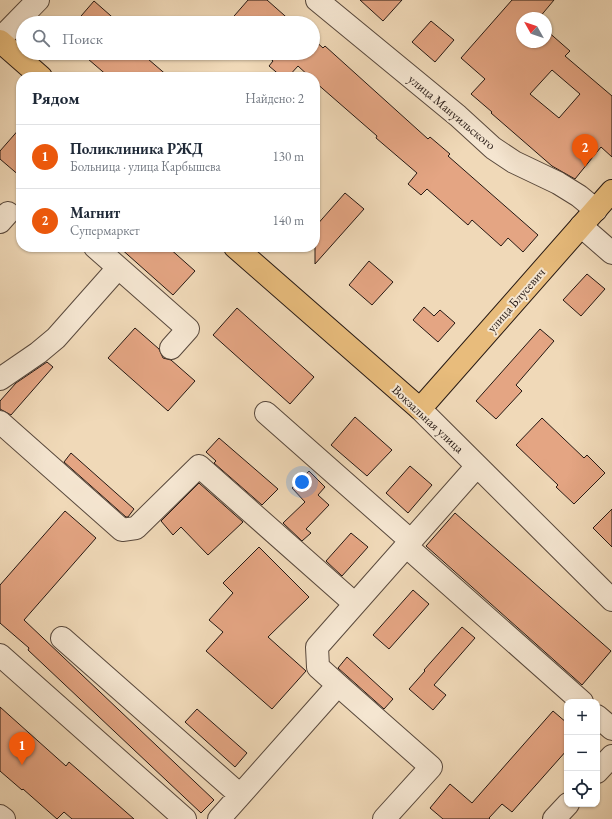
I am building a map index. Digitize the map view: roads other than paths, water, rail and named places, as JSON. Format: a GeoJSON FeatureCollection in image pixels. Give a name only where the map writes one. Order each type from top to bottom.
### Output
{"type":"FeatureCollection","features":[{"type":"Feature","properties":{"kind":"main road"},"geometry":{"type":"LineString","coordinates":[[0,40],[16,54]]}},
{"type":"Feature","properties":{"kind":"main road"},"geometry":{"type":"LineString","coordinates":[[22,60],[35,72]]}},
{"type":"Feature","properties":{"kind":"main road","name":"улица Блусевич"},"geometry":{"type":"LineString","coordinates":[[420,409],[612,191]]}},
{"type":"Feature","properties":{"kind":"main road","name":"Вокзальная улица"},"geometry":{"type":"LineString","coordinates":[[241,252],[420,409]]}},
{"type":"Feature","properties":{"kind":"street"},"geometry":{"type":"LineString","coordinates":[[23,16],[38,0]]}},
{"type":"Feature","properties":{"kind":"street","name":"улица Мануильского"},"geometry":{"type":"LineString","coordinates":[[317,0],[458,116],[494,148],[514,162],[558,183],[579,196],[596,210]]}},
{"type":"Feature","properties":{"kind":"street"},"geometry":{"type":"LineString","coordinates":[[0,40],[16,23]]}},
{"type":"Feature","properties":{"kind":"street"},"geometry":{"type":"LineString","coordinates":[[581,226],[612,253]]}},
{"type":"Feature","properties":{"kind":"street"},"geometry":{"type":"LineString","coordinates":[[100,252],[188,329],[171,348]]}},
{"type":"Feature","properties":{"kind":"street"},"geometry":{"type":"LineString","coordinates":[[0,379],[38,353],[56,338],[118,268]]}},
{"type":"Feature","properties":{"kind":"street","name":"Вокзальная улица"},"geometry":{"type":"LineString","coordinates":[[420,409],[612,600]]}},
{"type":"Feature","properties":{"kind":"street"},"geometry":{"type":"LineString","coordinates":[[266,413],[579,699]]}},
{"type":"Feature","properties":{"kind":"street"},"geometry":{"type":"LineString","coordinates":[[0,422],[122,530],[136,528],[199,466],[355,604]]}},
{"type":"Feature","properties":{"kind":"street"},"geometry":{"type":"LineString","coordinates":[[384,819],[430,767],[318,667],[317,647],[477,466]]}},
{"type":"Feature","properties":{"kind":"street"},"geometry":{"type":"LineString","coordinates":[[62,638],[232,810],[338,684]]}},
{"type":"Feature","properties":{"kind":"street"},"geometry":{"type":"LineString","coordinates":[[0,655],[185,819]]}},
{"type":"Feature","properties":{"kind":"street"},"geometry":{"type":"LineString","coordinates":[[600,719],[612,729]]}},
{"type":"Feature","properties":{"kind":"street"},"geometry":{"type":"LineString","coordinates":[[598,771],[612,756]]}},
{"type":"Feature","properties":{"kind":"street"},"geometry":{"type":"LineString","coordinates":[[554,819],[565,807]]}},
{"type":"Feature","properties":{"kind":"street"},"geometry":{"type":"LineString","coordinates":[[0,816],[4,819]]}},
{"type":"Feature","properties":{"kind":"place","name":"Магнит"},"geometry":{"type":"Point","coordinates":[585,167]}},
{"type":"Feature","properties":{"kind":"place","name":"Поликлиника РЖД"},"geometry":{"type":"Point","coordinates":[22,765]}}]}
